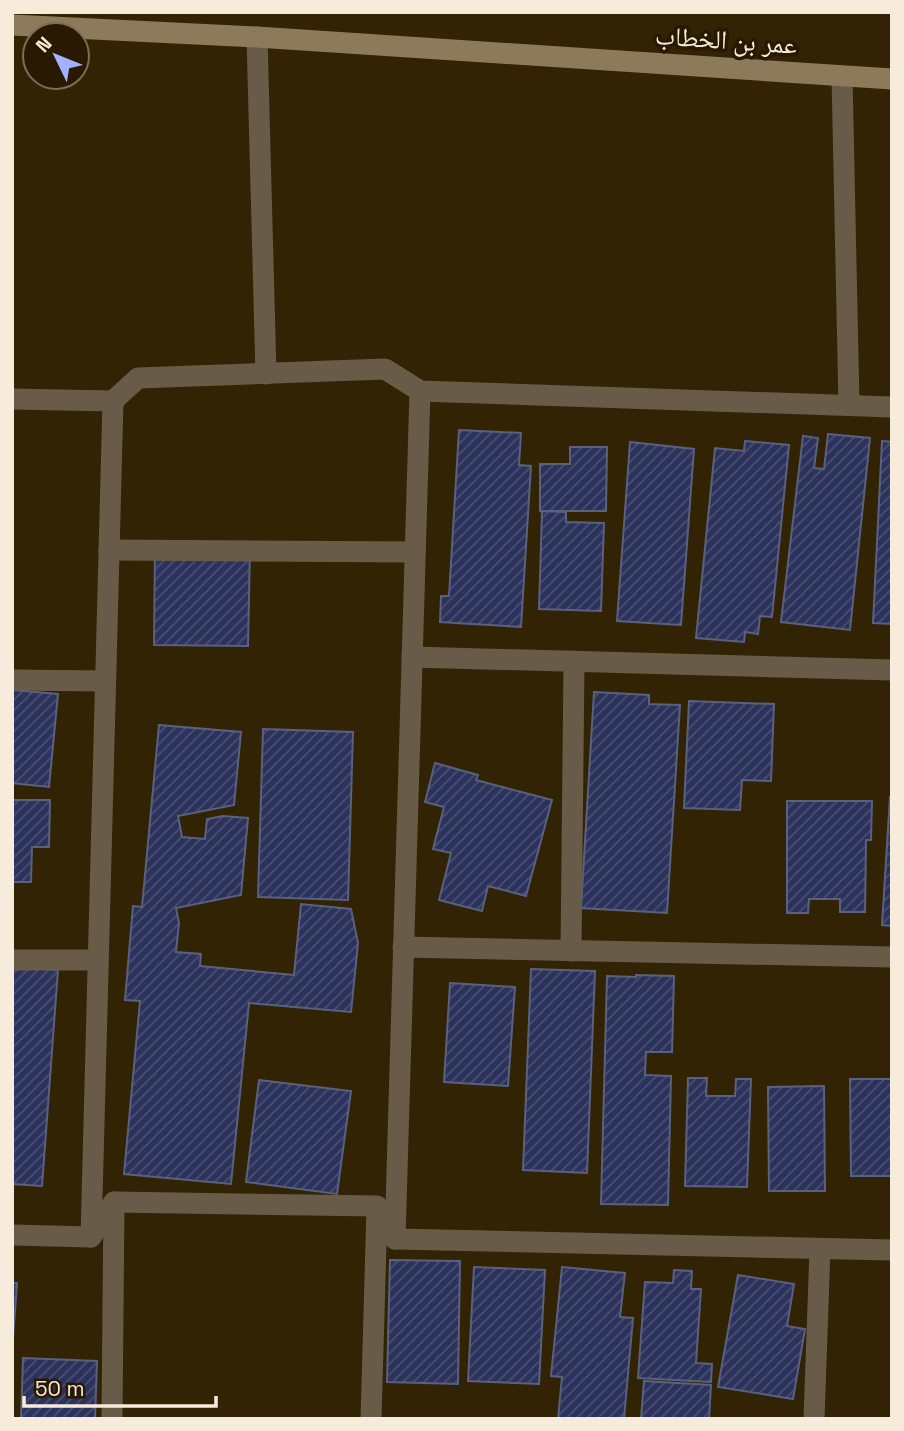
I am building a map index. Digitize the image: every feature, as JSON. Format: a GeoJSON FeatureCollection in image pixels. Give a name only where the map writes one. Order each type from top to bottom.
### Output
{"type":"FeatureCollection","features":[{"type":"Feature","properties":{"kind":"street","name":"عمر بن الخطاب"},"geometry":{"type":"LineString","coordinates":[[12,25],[257,37],[892,79]]}},
{"type":"Feature","properties":{"kind":"street"},"geometry":{"type":"LineString","coordinates":[[257,37],[266,374]]}},
{"type":"Feature","properties":{"kind":"street"},"geometry":{"type":"LineString","coordinates":[[842,76],[849,405]]}},
{"type":"Feature","properties":{"kind":"street"},"geometry":{"type":"LineString","coordinates":[[12,399],[113,401],[138,378],[385,369],[420,391],[892,407]]}},
{"type":"Feature","properties":{"kind":"street"},"geometry":{"type":"LineString","coordinates":[[395,1239],[420,391]]}},
{"type":"Feature","properties":{"kind":"street"},"geometry":{"type":"LineString","coordinates":[[91,1237],[113,401]]}},
{"type":"Feature","properties":{"kind":"street"},"geometry":{"type":"LineString","coordinates":[[109,550],[415,552]]}},
{"type":"Feature","properties":{"kind":"street"},"geometry":{"type":"LineString","coordinates":[[412,657],[892,670]]}},
{"type":"Feature","properties":{"kind":"street"},"geometry":{"type":"LineString","coordinates":[[571,951],[574,661]]}},
{"type":"Feature","properties":{"kind":"street"},"geometry":{"type":"LineString","coordinates":[[12,680],[105,681]]}},
{"type":"Feature","properties":{"kind":"street"},"geometry":{"type":"LineString","coordinates":[[403,947],[892,957]]}},
{"type":"Feature","properties":{"kind":"street"},"geometry":{"type":"LineString","coordinates":[[12,960],[98,960]]}},
{"type":"Feature","properties":{"kind":"street"},"geometry":{"type":"LineString","coordinates":[[91,1237],[114,1202]]}},
{"type":"Feature","properties":{"kind":"street"},"geometry":{"type":"LineString","coordinates":[[114,1202],[377,1206]]}},
{"type":"Feature","properties":{"kind":"street"},"geometry":{"type":"LineString","coordinates":[[112,1419],[114,1202]]}},
{"type":"Feature","properties":{"kind":"street"},"geometry":{"type":"LineString","coordinates":[[377,1206],[395,1239]]}},
{"type":"Feature","properties":{"kind":"street"},"geometry":{"type":"LineString","coordinates":[[371,1419],[377,1206]]}},
{"type":"Feature","properties":{"kind":"street"},"geometry":{"type":"LineString","coordinates":[[12,1235],[91,1237]]}},
{"type":"Feature","properties":{"kind":"street"},"geometry":{"type":"LineString","coordinates":[[395,1239],[892,1250]]}},
{"type":"Feature","properties":{"kind":"street"},"geometry":{"type":"LineString","coordinates":[[814,1419],[820,1249]]}},
{"type":"Feature","properties":{"kind":"building"},"geometry":{"type":"Polygon","coordinates":[[[459,430],[521,433],[519,465],[531,466],[521,627],[440,622],[441,596],[449,596],[459,430]]]}},
{"type":"Feature","properties":{"kind":"building"},"geometry":{"type":"Polygon","coordinates":[[[828,434],[870,438],[850,630],[781,622],[803,436],[818,438],[814,468],[824,469],[828,434]]]}},
{"type":"Feature","properties":{"kind":"building"},"geometry":{"type":"Polygon","coordinates":[[[745,441],[789,445],[772,617],[760,616],[758,634],[745,632],[744,642],[696,638],[715,448],[744,451],[745,441]]]}},
{"type":"Feature","properties":{"kind":"building"},"geometry":{"type":"Polygon","coordinates":[[[882,441],[892,442],[892,624],[873,623],[882,441]]]}},
{"type":"Feature","properties":{"kind":"building"},"geometry":{"type":"Polygon","coordinates":[[[630,442],[694,449],[681,625],[617,621],[630,442]]]}},
{"type":"Feature","properties":{"kind":"building"},"geometry":{"type":"Polygon","coordinates":[[[570,447],[607,447],[606,511],[540,511],[540,464],[570,464],[570,447]]]}},
{"type":"Feature","properties":{"kind":"building"},"geometry":{"type":"Polygon","coordinates":[[[542,511],[566,512],[566,522],[604,523],[601,611],[539,609],[542,511]]]}},
{"type":"Feature","properties":{"kind":"building"},"geometry":{"type":"Polygon","coordinates":[[[155,546],[250,547],[248,646],[154,645],[155,546]]]}},
{"type":"Feature","properties":{"kind":"building"},"geometry":{"type":"Polygon","coordinates":[[[12,690],[58,694],[49,787],[12,783],[12,690]]]}},
{"type":"Feature","properties":{"kind":"building"},"geometry":{"type":"Polygon","coordinates":[[[594,692],[649,695],[649,704],[680,705],[667,913],[581,908],[594,692]]]}},
{"type":"Feature","properties":{"kind":"building"},"geometry":{"type":"Polygon","coordinates":[[[689,701],[774,704],[771,781],[742,780],[740,810],[684,808],[689,701]]]}},
{"type":"Feature","properties":{"kind":"building"},"geometry":{"type":"Polygon","coordinates":[[[159,725],[241,732],[234,805],[178,816],[182,837],[205,839],[207,819],[223,816],[248,818],[241,895],[176,908],[179,923],[176,952],[201,954],[200,966],[294,975],[301,904],[351,909],[358,943],[351,1012],[249,1003],[231,1184],[124,1174],[140,1001],[125,1000],[133,906],[142,907],[159,725]]]}},
{"type":"Feature","properties":{"kind":"building"},"geometry":{"type":"Polygon","coordinates":[[[263,729],[353,732],[348,900],[258,897],[263,729]]]}},
{"type":"Feature","properties":{"kind":"building"},"geometry":{"type":"Polygon","coordinates":[[[435,763],[478,775],[476,780],[552,800],[526,896],[488,886],[482,911],[439,900],[451,853],[433,849],[444,807],[425,802],[435,763]]]}},
{"type":"Feature","properties":{"kind":"building"},"geometry":{"type":"Polygon","coordinates":[[[892,797],[892,926],[882,925],[892,797]]]}},
{"type":"Feature","properties":{"kind":"building"},"geometry":{"type":"Polygon","coordinates":[[[12,800],[50,800],[49,847],[32,847],[31,882],[12,882],[12,800]]]}},
{"type":"Feature","properties":{"kind":"building"},"geometry":{"type":"Polygon","coordinates":[[[787,801],[872,801],[871,840],[866,840],[865,912],[840,912],[840,899],[809,899],[808,913],[787,913],[787,801]]]}},
{"type":"Feature","properties":{"kind":"building"},"geometry":{"type":"Polygon","coordinates":[[[12,967],[58,970],[42,1186],[12,1184],[12,967]]]}},
{"type":"Feature","properties":{"kind":"building"},"geometry":{"type":"Polygon","coordinates":[[[531,969],[595,971],[587,1173],[523,1170],[531,969]]]}},
{"type":"Feature","properties":{"kind":"building"},"geometry":{"type":"Polygon","coordinates":[[[607,976],[674,976],[672,1052],[646,1052],[645,1075],[671,1076],[668,1205],[601,1204],[607,976]]]}},
{"type":"Feature","properties":{"kind":"building"},"geometry":{"type":"Polygon","coordinates":[[[450,983],[515,987],[508,1086],[444,1082],[450,983]]]}},
{"type":"Feature","properties":{"kind":"building"},"geometry":{"type":"Polygon","coordinates":[[[688,1078],[707,1078],[706,1096],[735,1096],[736,1079],[751,1079],[747,1187],[685,1186],[688,1078]]]}},
{"type":"Feature","properties":{"kind":"building"},"geometry":{"type":"Polygon","coordinates":[[[850,1079],[892,1079],[892,1176],[851,1176],[850,1079]]]}},
{"type":"Feature","properties":{"kind":"building"},"geometry":{"type":"Polygon","coordinates":[[[259,1080],[351,1091],[337,1194],[246,1182],[259,1080]]]}},
{"type":"Feature","properties":{"kind":"building"},"geometry":{"type":"Polygon","coordinates":[[[824,1086],[825,1191],[769,1191],[768,1087],[824,1086]]]}},
{"type":"Feature","properties":{"kind":"building"},"geometry":{"type":"Polygon","coordinates":[[[390,1260],[460,1261],[458,1384],[387,1382],[390,1260]]]}},
{"type":"Feature","properties":{"kind":"building"},"geometry":{"type":"Polygon","coordinates":[[[474,1267],[545,1270],[539,1384],[468,1381],[474,1267]]]}},
{"type":"Feature","properties":{"kind":"building"},"geometry":{"type":"Polygon","coordinates":[[[562,1267],[625,1273],[620,1317],[633,1318],[624,1419],[558,1419],[562,1377],[551,1376],[562,1267]]]}},
{"type":"Feature","properties":{"kind":"building"},"geometry":{"type":"Polygon","coordinates":[[[674,1270],[692,1271],[691,1289],[701,1289],[696,1363],[712,1364],[711,1382],[638,1378],[645,1282],[673,1283],[674,1270]]]}},
{"type":"Feature","properties":{"kind":"building"},"geometry":{"type":"Polygon","coordinates":[[[738,1275],[794,1284],[787,1326],[805,1329],[793,1399],[718,1387],[738,1275]]]}},
{"type":"Feature","properties":{"kind":"building"},"geometry":{"type":"Polygon","coordinates":[[[12,1283],[17,1283],[12,1353],[12,1283]]]}},
{"type":"Feature","properties":{"kind":"building"},"geometry":{"type":"Polygon","coordinates":[[[23,1358],[97,1361],[95,1419],[21,1419],[23,1358]]]}},
{"type":"Feature","properties":{"kind":"building"},"geometry":{"type":"Polygon","coordinates":[[[644,1381],[711,1385],[709,1419],[641,1419],[644,1381]]]}}]}
